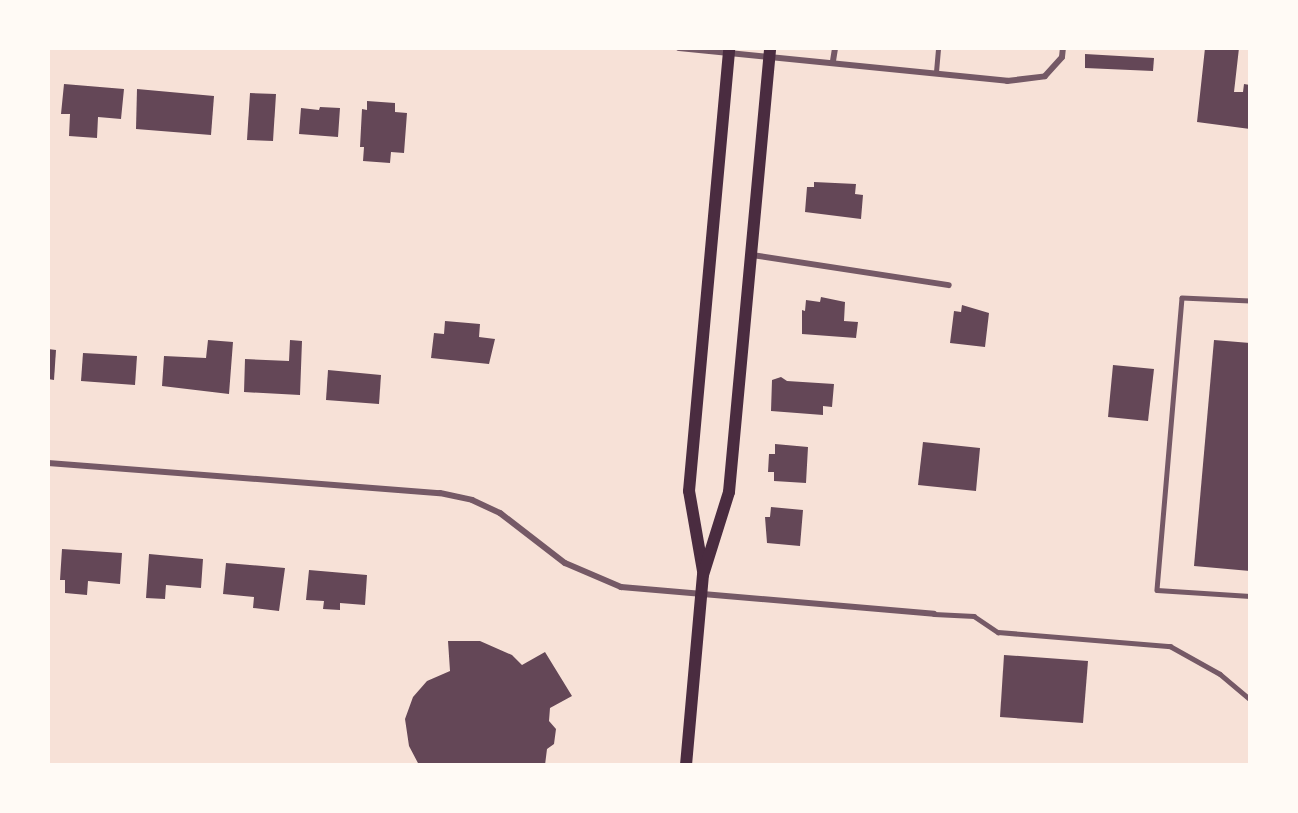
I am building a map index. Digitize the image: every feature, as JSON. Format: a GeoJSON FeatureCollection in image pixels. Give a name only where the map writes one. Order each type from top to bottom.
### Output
{"type":"FeatureCollection","features":[{"type":"Feature","properties":{"kind":"main road"},"geometry":{"type":"LineString","coordinates":[[703,575],[689,491],[729,50]]}},
{"type":"Feature","properties":{"kind":"main road"},"geometry":{"type":"LineString","coordinates":[[686,765],[703,575],[729,492],[770,51]]}},
{"type":"Feature","properties":{"kind":"street"},"geometry":{"type":"LineString","coordinates":[[679,48],[770,51],[834,61],[1007,81],[1045,76],[1062,57],[1063,48]]}},
{"type":"Feature","properties":{"kind":"street"},"geometry":{"type":"LineString","coordinates":[[834,61],[835,48]]}},
{"type":"Feature","properties":{"kind":"street"},"geometry":{"type":"LineString","coordinates":[[752,255],[949,285]]}},
{"type":"Feature","properties":{"kind":"street"},"geometry":{"type":"LineString","coordinates":[[48,463],[450,494],[510,518],[565,563],[592,578],[631,590],[934,614]]}},
{"type":"Feature","properties":{"kind":"lane"},"geometry":{"type":"LineString","coordinates":[[936,72],[938,48]]}},
{"type":"Feature","properties":{"kind":"lane"},"geometry":{"type":"LineString","coordinates":[[1250,301],[1182,298],[1157,590],[1250,596]]}},
{"type":"Feature","properties":{"kind":"lane"},"geometry":{"type":"LineString","coordinates":[[934,614],[974,616],[998,632],[1170,646],[1220,674],[1250,699]]}},
{"type":"Feature","properties":{"kind":"building"},"geometry":{"type":"Polygon","coordinates":[[[1205,48],[1239,48],[1234,92],[1243,92],[1244,84],[1250,85],[1250,129],[1197,122],[1205,48]]]}},
{"type":"Feature","properties":{"kind":"building"},"geometry":{"type":"Polygon","coordinates":[[[1085,54],[1154,58],[1153,71],[1085,68],[1085,54]]]}},
{"type":"Feature","properties":{"kind":"building"},"geometry":{"type":"Polygon","coordinates":[[[64,84],[124,89],[121,119],[98,117],[97,138],[69,136],[70,114],[61,114],[64,84]]]}},
{"type":"Feature","properties":{"kind":"building"},"geometry":{"type":"Polygon","coordinates":[[[137,89],[214,96],[211,135],[136,129],[137,89]]]}},
{"type":"Feature","properties":{"kind":"building"},"geometry":{"type":"Polygon","coordinates":[[[250,93],[276,94],[273,141],[247,140],[250,93]]]}},
{"type":"Feature","properties":{"kind":"building"},"geometry":{"type":"Polygon","coordinates":[[[367,101],[395,103],[395,112],[407,113],[404,153],[391,152],[390,163],[363,161],[364,147],[360,147],[362,109],[367,110],[367,101]]]}},
{"type":"Feature","properties":{"kind":"building"},"geometry":{"type":"Polygon","coordinates":[[[320,107],[340,108],[338,137],[299,134],[301,108],[319,110],[320,107]]]}},
{"type":"Feature","properties":{"kind":"building"},"geometry":{"type":"Polygon","coordinates":[[[814,182],[856,184],[855,194],[863,195],[861,219],[805,212],[807,187],[814,187],[814,182]]]}},
{"type":"Feature","properties":{"kind":"building"},"geometry":{"type":"Polygon","coordinates":[[[821,297],[845,302],[844,321],[858,322],[856,338],[802,334],[802,310],[805,311],[806,300],[820,302],[821,297]]]}},
{"type":"Feature","properties":{"kind":"building"},"geometry":{"type":"Polygon","coordinates":[[[962,305],[989,313],[985,347],[950,343],[954,311],[961,312],[962,305]]]}},
{"type":"Feature","properties":{"kind":"building"},"geometry":{"type":"Polygon","coordinates":[[[445,321],[480,324],[479,337],[495,339],[489,364],[431,358],[434,333],[444,334],[445,321]]]}},
{"type":"Feature","properties":{"kind":"building"},"geometry":{"type":"Polygon","coordinates":[[[208,340],[233,342],[229,394],[162,386],[164,356],[206,358],[208,340]]]}},
{"type":"Feature","properties":{"kind":"building"},"geometry":{"type":"Polygon","coordinates":[[[290,340],[302,341],[300,395],[244,392],[245,359],[289,361],[290,340]]]}},
{"type":"Feature","properties":{"kind":"building"},"geometry":{"type":"Polygon","coordinates":[[[1214,340],[1250,343],[1250,571],[1194,566],[1214,340]]]}},
{"type":"Feature","properties":{"kind":"building"},"geometry":{"type":"Polygon","coordinates":[[[48,349],[56,350],[54,380],[48,379],[48,349]]]}},
{"type":"Feature","properties":{"kind":"building"},"geometry":{"type":"Polygon","coordinates":[[[83,353],[137,356],[135,385],[81,381],[83,353]]]}},
{"type":"Feature","properties":{"kind":"building"},"geometry":{"type":"Polygon","coordinates":[[[1113,365],[1154,369],[1148,421],[1108,417],[1113,365]]]}},
{"type":"Feature","properties":{"kind":"building"},"geometry":{"type":"Polygon","coordinates":[[[328,370],[381,375],[379,404],[326,400],[328,370]]]}},
{"type":"Feature","properties":{"kind":"building"},"geometry":{"type":"Polygon","coordinates":[[[781,377],[787,381],[834,384],[832,407],[823,406],[823,415],[771,411],[772,380],[781,377]]]}},
{"type":"Feature","properties":{"kind":"building"},"geometry":{"type":"Polygon","coordinates":[[[923,442],[980,448],[976,491],[918,485],[923,442]]]}},
{"type":"Feature","properties":{"kind":"building"},"geometry":{"type":"Polygon","coordinates":[[[775,444],[808,447],[806,483],[774,481],[774,472],[768,472],[769,454],[775,454],[775,444]]]}},
{"type":"Feature","properties":{"kind":"building"},"geometry":{"type":"Polygon","coordinates":[[[771,507],[803,510],[800,546],[767,543],[765,517],[770,517],[771,507]]]}},
{"type":"Feature","properties":{"kind":"building"},"geometry":{"type":"Polygon","coordinates":[[[62,549],[122,553],[120,584],[88,581],[87,595],[65,593],[65,580],[60,580],[62,549]]]}},
{"type":"Feature","properties":{"kind":"building"},"geometry":{"type":"Polygon","coordinates":[[[149,554],[203,559],[201,588],[166,585],[165,599],[146,598],[149,554]]]}},
{"type":"Feature","properties":{"kind":"building"},"geometry":{"type":"Polygon","coordinates":[[[226,563],[285,568],[279,611],[253,608],[254,597],[223,594],[226,563]]]}},
{"type":"Feature","properties":{"kind":"building"},"geometry":{"type":"Polygon","coordinates":[[[309,570],[367,575],[365,605],[340,603],[340,610],[323,609],[324,601],[306,600],[309,570]]]}},
{"type":"Feature","properties":{"kind":"building"},"geometry":{"type":"Polygon","coordinates":[[[448,641],[480,641],[512,655],[522,665],[545,652],[572,696],[550,708],[549,721],[556,729],[554,744],[547,749],[545,765],[419,765],[409,746],[405,719],[413,697],[427,681],[450,671],[448,641]]]}},
{"type":"Feature","properties":{"kind":"building"},"geometry":{"type":"Polygon","coordinates":[[[1004,655],[1088,661],[1083,723],[1000,717],[1004,655]]]}}]}
